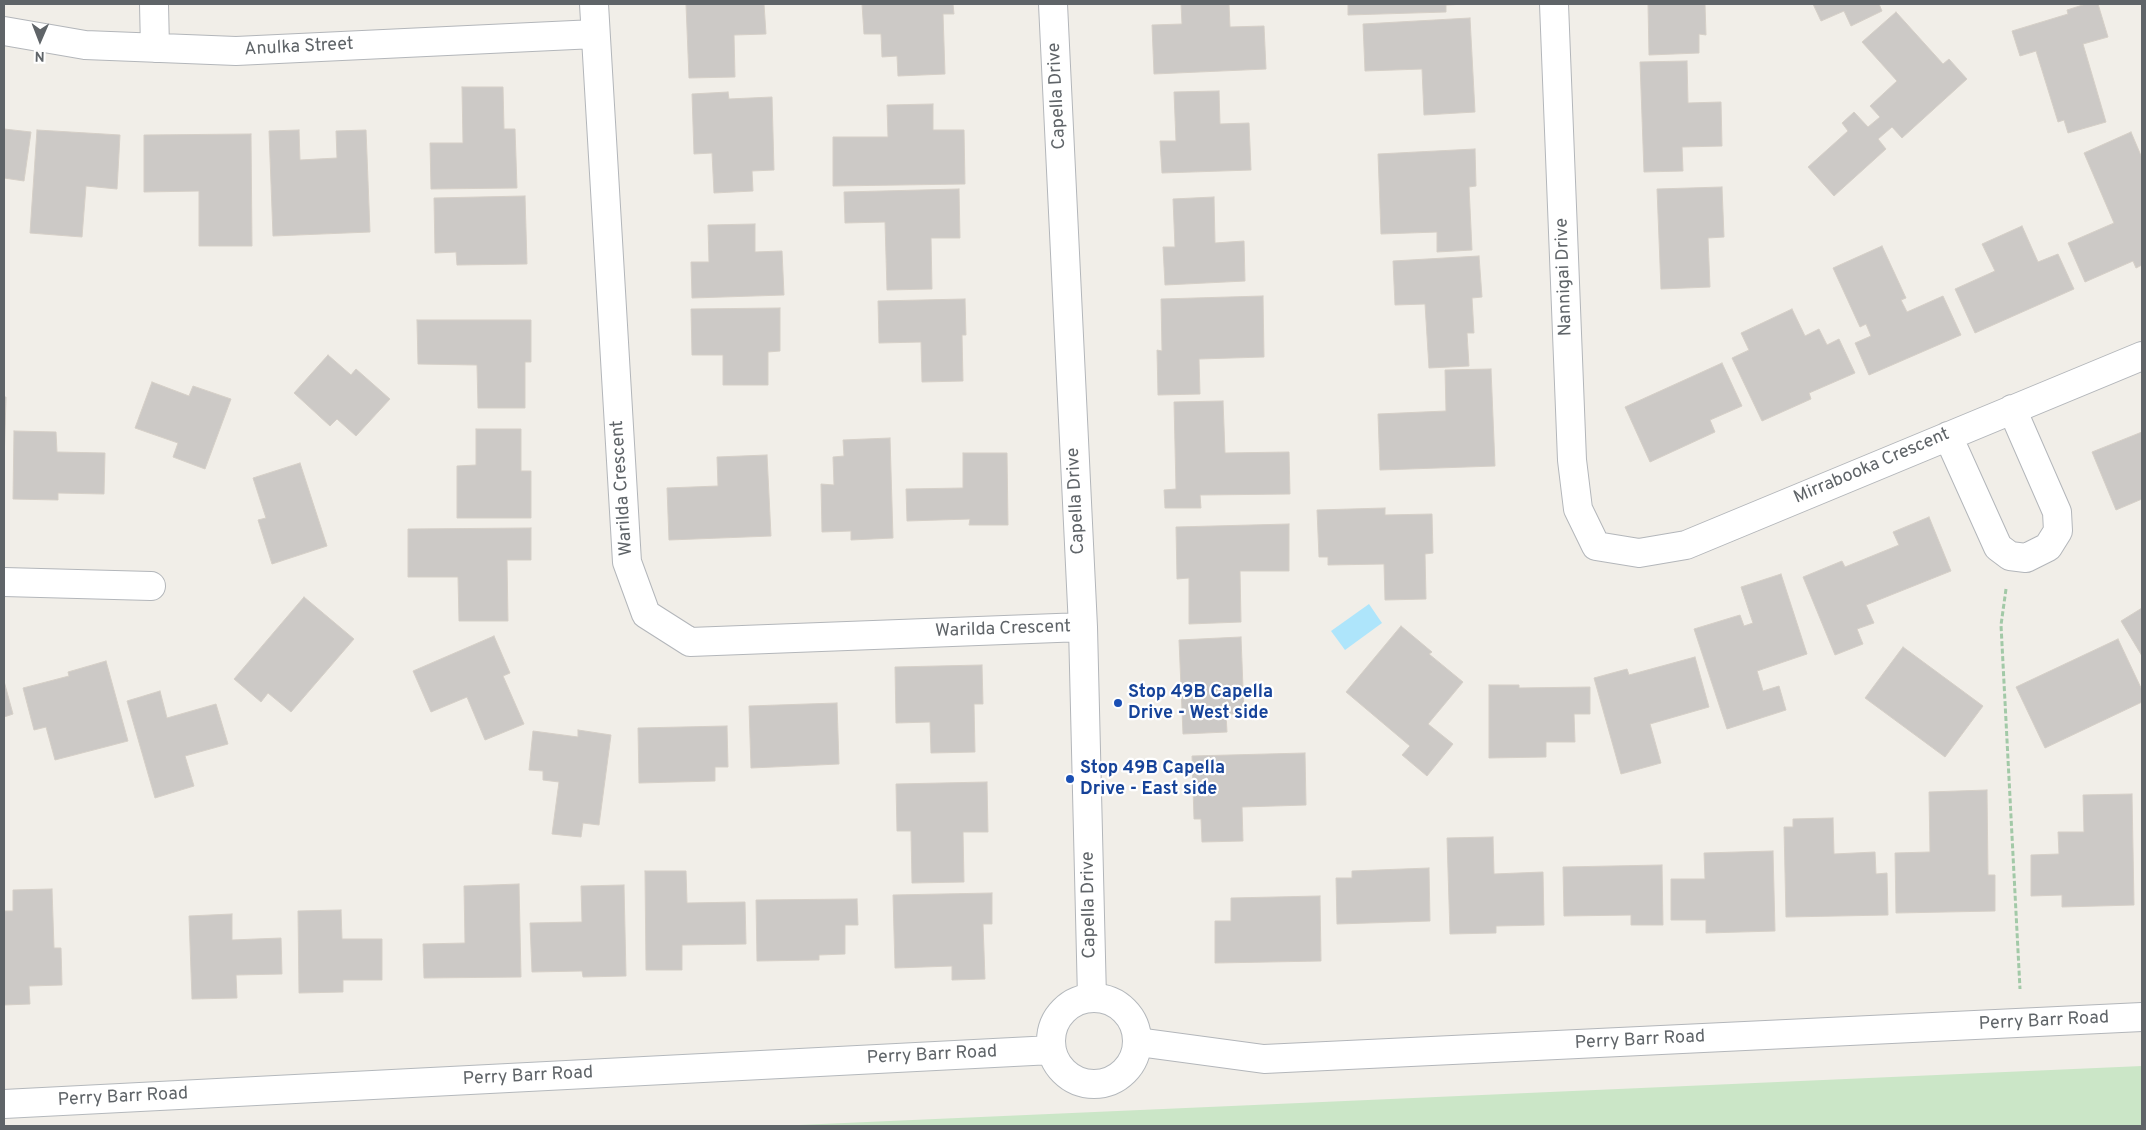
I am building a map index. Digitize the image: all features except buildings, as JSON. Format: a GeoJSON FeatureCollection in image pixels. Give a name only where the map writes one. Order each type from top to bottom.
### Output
{"type":"FeatureCollection","features":[{"type":"Feature","properties":{"kind":"street"},"geometry":{"type":"LineString","coordinates":[[154,4],[154,48]]}},
{"type":"Feature","properties":{"kind":"street","name":"Warilda Crescent"},"geometry":{"type":"LineString","coordinates":[[594,4],[627,562],[646,614],[690,642],[1083,627]]}},
{"type":"Feature","properties":{"kind":"street","name":"Capella Drive"},"geometry":{"type":"LineString","coordinates":[[1053,4],[1083,627],[1092,998]]}},
{"type":"Feature","properties":{"kind":"street","name":"Nannigai Drive"},"geometry":{"type":"LineString","coordinates":[[1554,4],[1572,460],[1578,509],[1596,546]]}},
{"type":"Feature","properties":{"kind":"street","name":"Anulka Street"},"geometry":{"type":"LineString","coordinates":[[4,31],[85,45],[236,51],[595,34]]}},
{"type":"Feature","properties":{"kind":"street","name":"Mirrabooka Crescent"},"geometry":{"type":"LineString","coordinates":[[1596,546],[1639,553],[1686,545],[2142,356]]}},
{"type":"Feature","properties":{"kind":"street"},"geometry":{"type":"LineString","coordinates":[[1948,436],[1998,547],[2010,556],[2026,558],[2048,547],[2058,531],[2057,512],[2012,409]]}},
{"type":"Feature","properties":{"kind":"street"},"geometry":{"type":"LineString","coordinates":[[4,582],[151,586]]}},
{"type":"Feature","properties":{"kind":"street"},"geometry":{"type":"LineString","coordinates":[[1092,998],[1106,999],[1130,1015],[1136,1028],[1138,1042],[1135,1056],[1128,1068],[1118,1077],[1105,1083],[1092,1084],[1078,1081],[1066,1074],[1057,1063],[1052,1050],[1051,1035],[1056,1021],[1065,1009],[1077,1001],[1092,998]]}},
{"type":"Feature","properties":{"kind":"street","name":"Perry Barr Road"},"geometry":{"type":"LineString","coordinates":[[1138,1042],[1264,1058],[2142,1017]]}},
{"type":"Feature","properties":{"kind":"street","name":"Perry Barr Road"},"geometry":{"type":"LineString","coordinates":[[4,1104],[1052,1050]]}},
{"type":"Feature","properties":{"kind":"path"},"geometry":{"type":"LineString","coordinates":[[2010,556],[2002,625],[2022,1023]]}},
{"type":"Feature","properties":{"kind":"green space"},"geometry":{"type":"Polygon","coordinates":[[[2142,1066],[2142,1126],[776,1126],[2142,1066]]]}},
{"type":"Feature","properties":{"kind":"water"},"geometry":{"type":"Polygon","coordinates":[[[1369,604],[1382,623],[1345,650],[1331,631],[1369,604]]]}},
{"type":"Feature","properties":{"kind":"place","name":"Stop 49B Capella Drive - West side"},"geometry":{"type":"Point","coordinates":[1118,703]}},
{"type":"Feature","properties":{"kind":"place","name":"Stop 49B Capella Drive - East side"},"geometry":{"type":"Point","coordinates":[1070,779]}}]}
